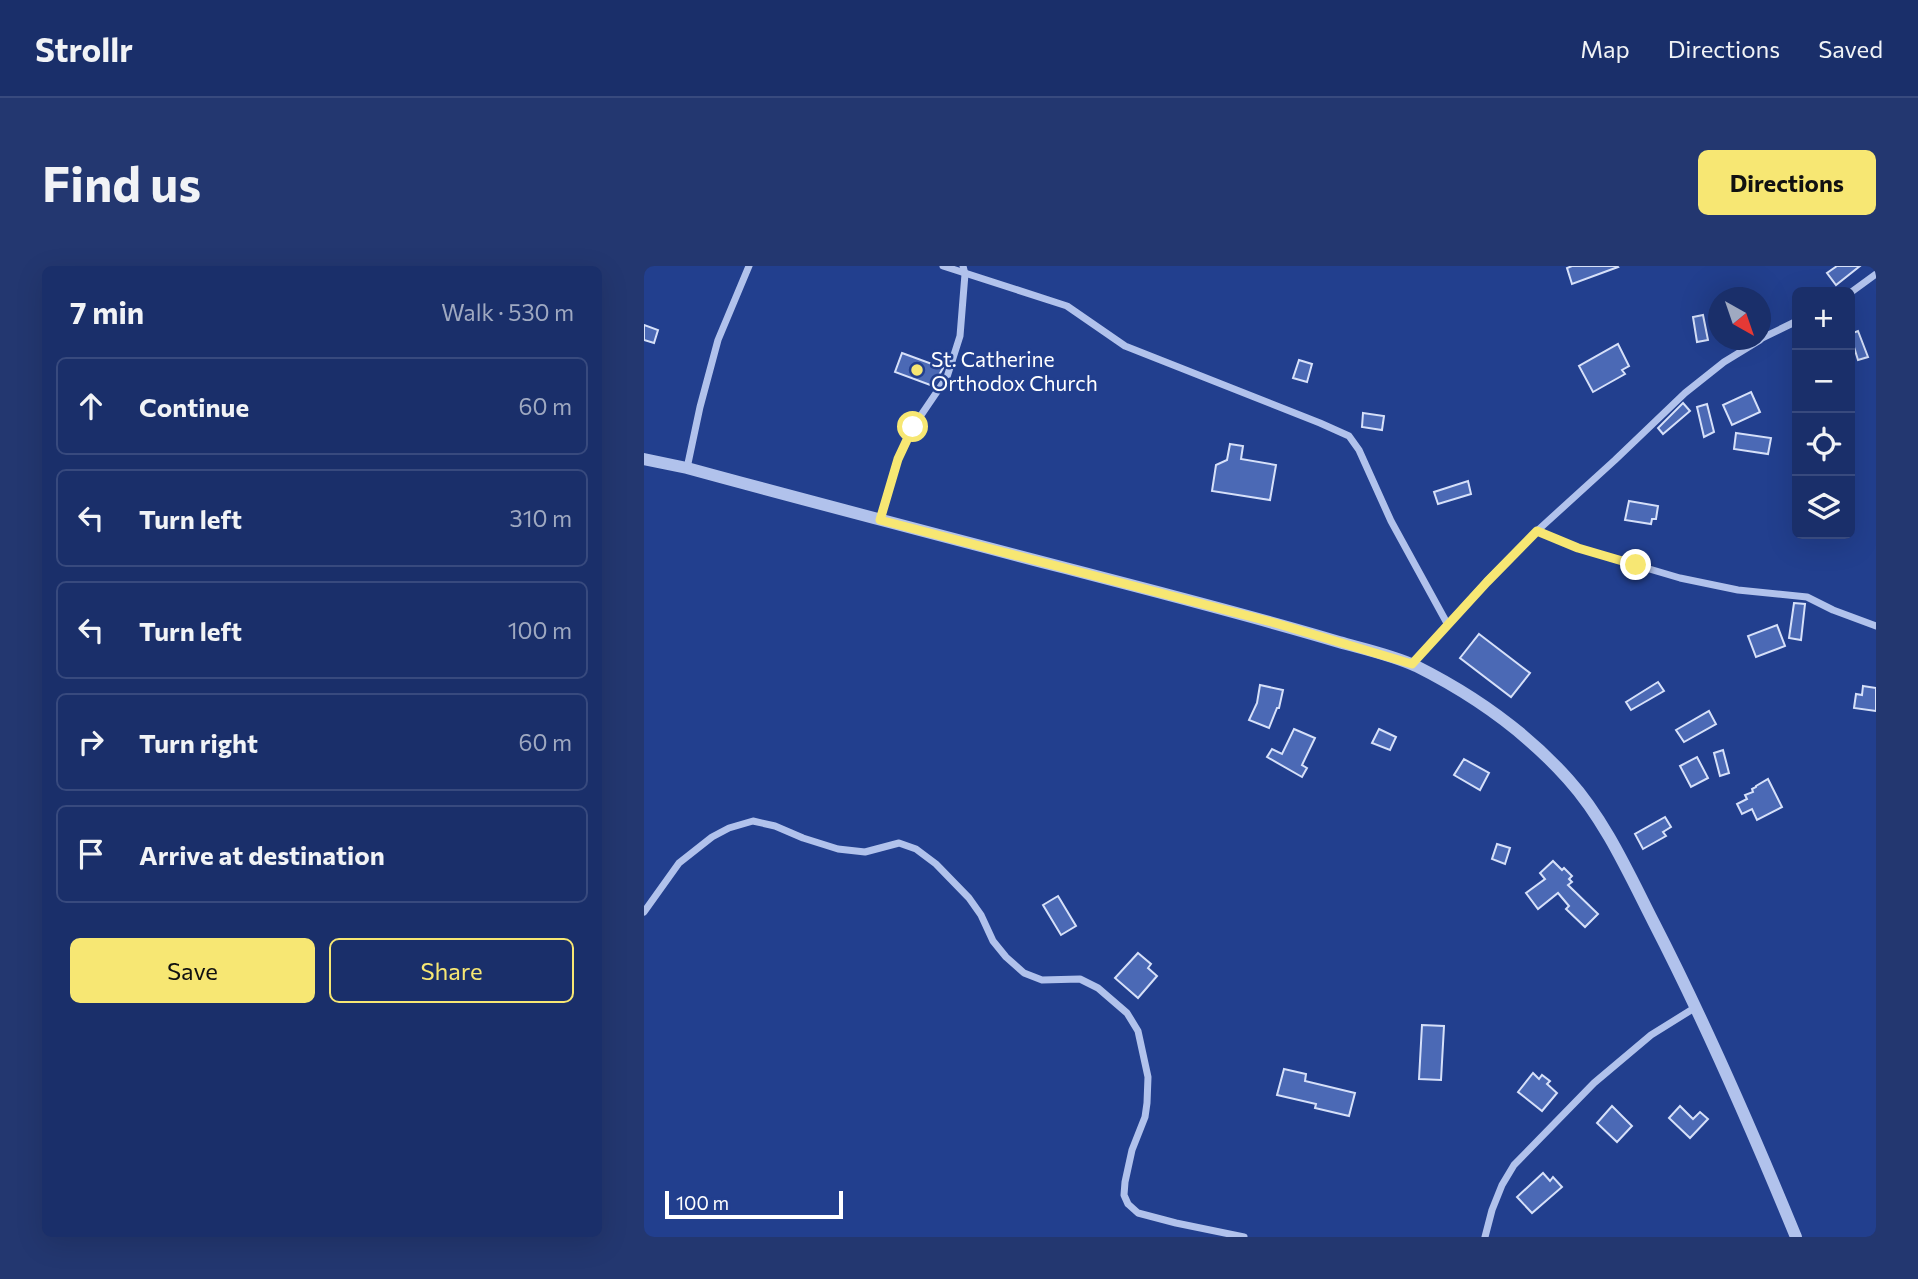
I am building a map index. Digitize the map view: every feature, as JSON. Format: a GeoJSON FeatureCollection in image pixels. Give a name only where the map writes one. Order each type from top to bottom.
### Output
{"type":"FeatureCollection","features":[{"type":"Feature","properties":{"kind":"street"},"geometry":{"type":"LineString","coordinates":[[687,468],[718,340],[749,266]]}},
{"type":"Feature","properties":{"kind":"street"},"geometry":{"type":"LineString","coordinates":[[943,266],[964,270],[1067,306],[1125,346],[1349,436],[1359,450],[1391,521],[1448,625]]}},
{"type":"Feature","properties":{"kind":"street"},"geometry":{"type":"LineString","coordinates":[[880,520],[898,459],[913,427],[947,377],[960,336],[964,270]]}},
{"type":"Feature","properties":{"kind":"street"},"geometry":{"type":"LineString","coordinates":[[1855,289],[1876,274]]}},
{"type":"Feature","properties":{"kind":"street"},"geometry":{"type":"LineString","coordinates":[[1771,334],[1792,323]]}},
{"type":"Feature","properties":{"kind":"street"},"geometry":{"type":"LineString","coordinates":[[1412,664],[1537,531],[1685,393],[1743,350]]}},
{"type":"Feature","properties":{"kind":"street"},"geometry":{"type":"LineString","coordinates":[[644,459],[687,468],[1275,623],[1412,664],[1495,714],[1538,748],[1570,781],[1600,822],[1622,860],[1697,1006],[1796,1237]]}},
{"type":"Feature","properties":{"kind":"street"},"geometry":{"type":"LineString","coordinates":[[1537,531],[1578,548],[1680,578],[1738,590],[1807,597],[1876,626]]}},
{"type":"Feature","properties":{"kind":"street"},"geometry":{"type":"LineString","coordinates":[[644,912],[679,863],[712,837],[729,828],[753,821],[775,826],[838,849],[865,852],[899,843],[916,849],[936,864],[968,898],[981,915],[993,941],[1024,973],[1042,979],[1080,979],[1098,988],[1127,1013],[1138,1031],[1148,1077],[1147,1103],[1125,1182],[1124,1195],[1129,1204],[1138,1213],[1244,1237]]}},
{"type":"Feature","properties":{"kind":"street"},"geometry":{"type":"LineString","coordinates":[[1485,1237],[1502,1185],[1514,1165],[1594,1083],[1651,1035],[1697,1006]]}},
{"type":"Feature","properties":{"kind":"building"},"geometry":{"type":"Polygon","coordinates":[[[1837,266],[1860,266],[1836,285],[1827,273],[1837,266]]]}},
{"type":"Feature","properties":{"kind":"building"},"geometry":{"type":"Polygon","coordinates":[[[1618,267],[1572,284],[1567,268],[1618,267]]]}},
{"type":"Feature","properties":{"kind":"building"},"geometry":{"type":"Polygon","coordinates":[[[1703,315],[1708,340],[1697,342],[1693,317],[1703,315]]]}},
{"type":"Feature","properties":{"kind":"building"},"geometry":{"type":"Polygon","coordinates":[[[644,325],[658,330],[654,343],[644,340],[644,325]]]}},
{"type":"Feature","properties":{"kind":"building"},"geometry":{"type":"Polygon","coordinates":[[[1858,331],[1868,357],[1858,360],[1855,332],[1858,331]]]}},
{"type":"Feature","properties":{"kind":"building"},"geometry":{"type":"Polygon","coordinates":[[[1618,344],[1629,366],[1622,370],[1625,374],[1593,392],[1579,366],[1618,344]]]}},
{"type":"Feature","properties":{"kind":"building"},"geometry":{"type":"Polygon","coordinates":[[[902,353],[943,368],[933,386],[895,372],[902,353]]]}},
{"type":"Feature","properties":{"kind":"building"},"geometry":{"type":"Polygon","coordinates":[[[1299,360],[1312,364],[1307,382],[1293,378],[1299,360]]]}},
{"type":"Feature","properties":{"kind":"building"},"geometry":{"type":"Polygon","coordinates":[[[1751,392],[1760,412],[1732,425],[1723,405],[1751,392]]]}},
{"type":"Feature","properties":{"kind":"building"},"geometry":{"type":"Polygon","coordinates":[[[1683,403],[1690,411],[1663,434],[1658,428],[1683,403]]]}},
{"type":"Feature","properties":{"kind":"building"},"geometry":{"type":"Polygon","coordinates":[[[1707,404],[1714,432],[1704,437],[1697,407],[1707,404]]]}},
{"type":"Feature","properties":{"kind":"building"},"geometry":{"type":"Polygon","coordinates":[[[1363,413],[1384,416],[1382,430],[1362,427],[1363,413]]]}},
{"type":"Feature","properties":{"kind":"building"},"geometry":{"type":"Polygon","coordinates":[[[1736,433],[1771,438],[1768,454],[1734,449],[1736,433]]]}},
{"type":"Feature","properties":{"kind":"building"},"geometry":{"type":"Polygon","coordinates":[[[1230,444],[1243,446],[1241,459],[1276,465],[1270,500],[1212,491],[1216,465],[1227,460],[1230,444]]]}},
{"type":"Feature","properties":{"kind":"building"},"geometry":{"type":"Polygon","coordinates":[[[1468,481],[1471,494],[1438,504],[1434,492],[1468,481]]]}},
{"type":"Feature","properties":{"kind":"building"},"geometry":{"type":"Polygon","coordinates":[[[1629,501],[1658,506],[1656,519],[1652,519],[1651,524],[1625,520],[1629,501]]]}},
{"type":"Feature","properties":{"kind":"building"},"geometry":{"type":"Polygon","coordinates":[[[1794,603],[1805,604],[1801,640],[1789,638],[1794,603]]]}},
{"type":"Feature","properties":{"kind":"building"},"geometry":{"type":"Polygon","coordinates":[[[1777,625],[1785,646],[1756,657],[1748,636],[1777,625]]]}},
{"type":"Feature","properties":{"kind":"building"},"geometry":{"type":"Polygon","coordinates":[[[1479,634],[1530,673],[1511,697],[1460,658],[1479,634]]]}},
{"type":"Feature","properties":{"kind":"building"},"geometry":{"type":"Polygon","coordinates":[[[1658,682],[1664,691],[1631,710],[1626,702],[1658,682]]]}},
{"type":"Feature","properties":{"kind":"building"},"geometry":{"type":"Polygon","coordinates":[[[1260,685],[1283,690],[1279,708],[1269,728],[1249,720],[1257,703],[1260,685]]]}},
{"type":"Feature","properties":{"kind":"building"},"geometry":{"type":"Polygon","coordinates":[[[1863,686],[1876,688],[1876,711],[1854,708],[1856,694],[1862,695],[1863,686]]]}},
{"type":"Feature","properties":{"kind":"building"},"geometry":{"type":"Polygon","coordinates":[[[1709,711],[1716,724],[1684,742],[1676,730],[1709,711]]]}},
{"type":"Feature","properties":{"kind":"building"},"geometry":{"type":"Polygon","coordinates":[[[1294,729],[1315,738],[1302,765],[1307,768],[1302,777],[1267,757],[1272,749],[1282,754],[1294,729]]]}},
{"type":"Feature","properties":{"kind":"building"},"geometry":{"type":"Polygon","coordinates":[[[1379,729],[1396,737],[1390,750],[1372,743],[1379,729]]]}},
{"type":"Feature","properties":{"kind":"building"},"geometry":{"type":"Polygon","coordinates":[[[1723,750],[1729,773],[1720,776],[1714,753],[1723,750]]]}},
{"type":"Feature","properties":{"kind":"building"},"geometry":{"type":"Polygon","coordinates":[[[1697,757],[1708,778],[1691,787],[1680,766],[1697,757]]]}},
{"type":"Feature","properties":{"kind":"building"},"geometry":{"type":"Polygon","coordinates":[[[1464,759],[1489,773],[1480,790],[1454,775],[1464,759]]]}},
{"type":"Feature","properties":{"kind":"building"},"geometry":{"type":"Polygon","coordinates":[[[1768,779],[1782,807],[1757,820],[1752,809],[1742,814],[1737,804],[1747,799],[1745,795],[1753,792],[1752,789],[1768,779]]]}},
{"type":"Feature","properties":{"kind":"building"},"geometry":{"type":"Polygon","coordinates":[[[1665,817],[1671,827],[1663,832],[1666,836],[1643,849],[1635,834],[1665,817]]]}},
{"type":"Feature","properties":{"kind":"building"},"geometry":{"type":"Polygon","coordinates":[[[1497,844],[1510,848],[1505,864],[1492,859],[1497,844]]]}},
{"type":"Feature","properties":{"kind":"building"},"geometry":{"type":"Polygon","coordinates":[[[1553,861],[1572,876],[1569,879],[1572,882],[1568,885],[1598,914],[1585,927],[1566,909],[1569,906],[1558,893],[1538,909],[1526,893],[1545,879],[1540,873],[1553,861]]]}},
{"type":"Feature","properties":{"kind":"building"},"geometry":{"type":"Polygon","coordinates":[[[1058,896],[1076,926],[1061,935],[1043,905],[1058,896]]]}},
{"type":"Feature","properties":{"kind":"building"},"geometry":{"type":"Polygon","coordinates":[[[1138,953],[1151,964],[1148,968],[1157,976],[1138,998],[1115,978],[1138,953]]]}},
{"type":"Feature","properties":{"kind":"building"},"geometry":{"type":"Polygon","coordinates":[[[1422,1025],[1444,1026],[1441,1080],[1419,1079],[1422,1025]]]}},
{"type":"Feature","properties":{"kind":"building"},"geometry":{"type":"Polygon","coordinates":[[[1284,1069],[1306,1074],[1305,1081],[1355,1093],[1349,1116],[1315,1108],[1316,1104],[1277,1095],[1284,1069]]]}},
{"type":"Feature","properties":{"kind":"building"},"geometry":{"type":"Polygon","coordinates":[[[1533,1073],[1539,1079],[1542,1075],[1550,1081],[1547,1084],[1557,1093],[1542,1111],[1518,1092],[1533,1073]]]}},
{"type":"Feature","properties":{"kind":"building"},"geometry":{"type":"Polygon","coordinates":[[[1612,1106],[1632,1126],[1617,1142],[1597,1123],[1612,1106]]]}},
{"type":"Feature","properties":{"kind":"building"},"geometry":{"type":"Polygon","coordinates":[[[1680,1106],[1693,1119],[1700,1112],[1708,1119],[1690,1138],[1669,1118],[1680,1106]]]}},
{"type":"Feature","properties":{"kind":"building"},"geometry":{"type":"Polygon","coordinates":[[[1543,1173],[1550,1181],[1553,1177],[1562,1187],[1532,1213],[1517,1197],[1543,1173]]]}},
{"type":"Feature","properties":{"kind":"place","name":"St. Catherine Orthodox Church"},"geometry":{"type":"Point","coordinates":[917,370]}},
{"type":"Feature","properties":{"kind":"route"},"geometry":{"type":"LineString","coordinates":[[913,427],[898,459],[880,520],[1275,623],[1412,664],[1537,531],[1578,548],[1636,565]]}}]}
